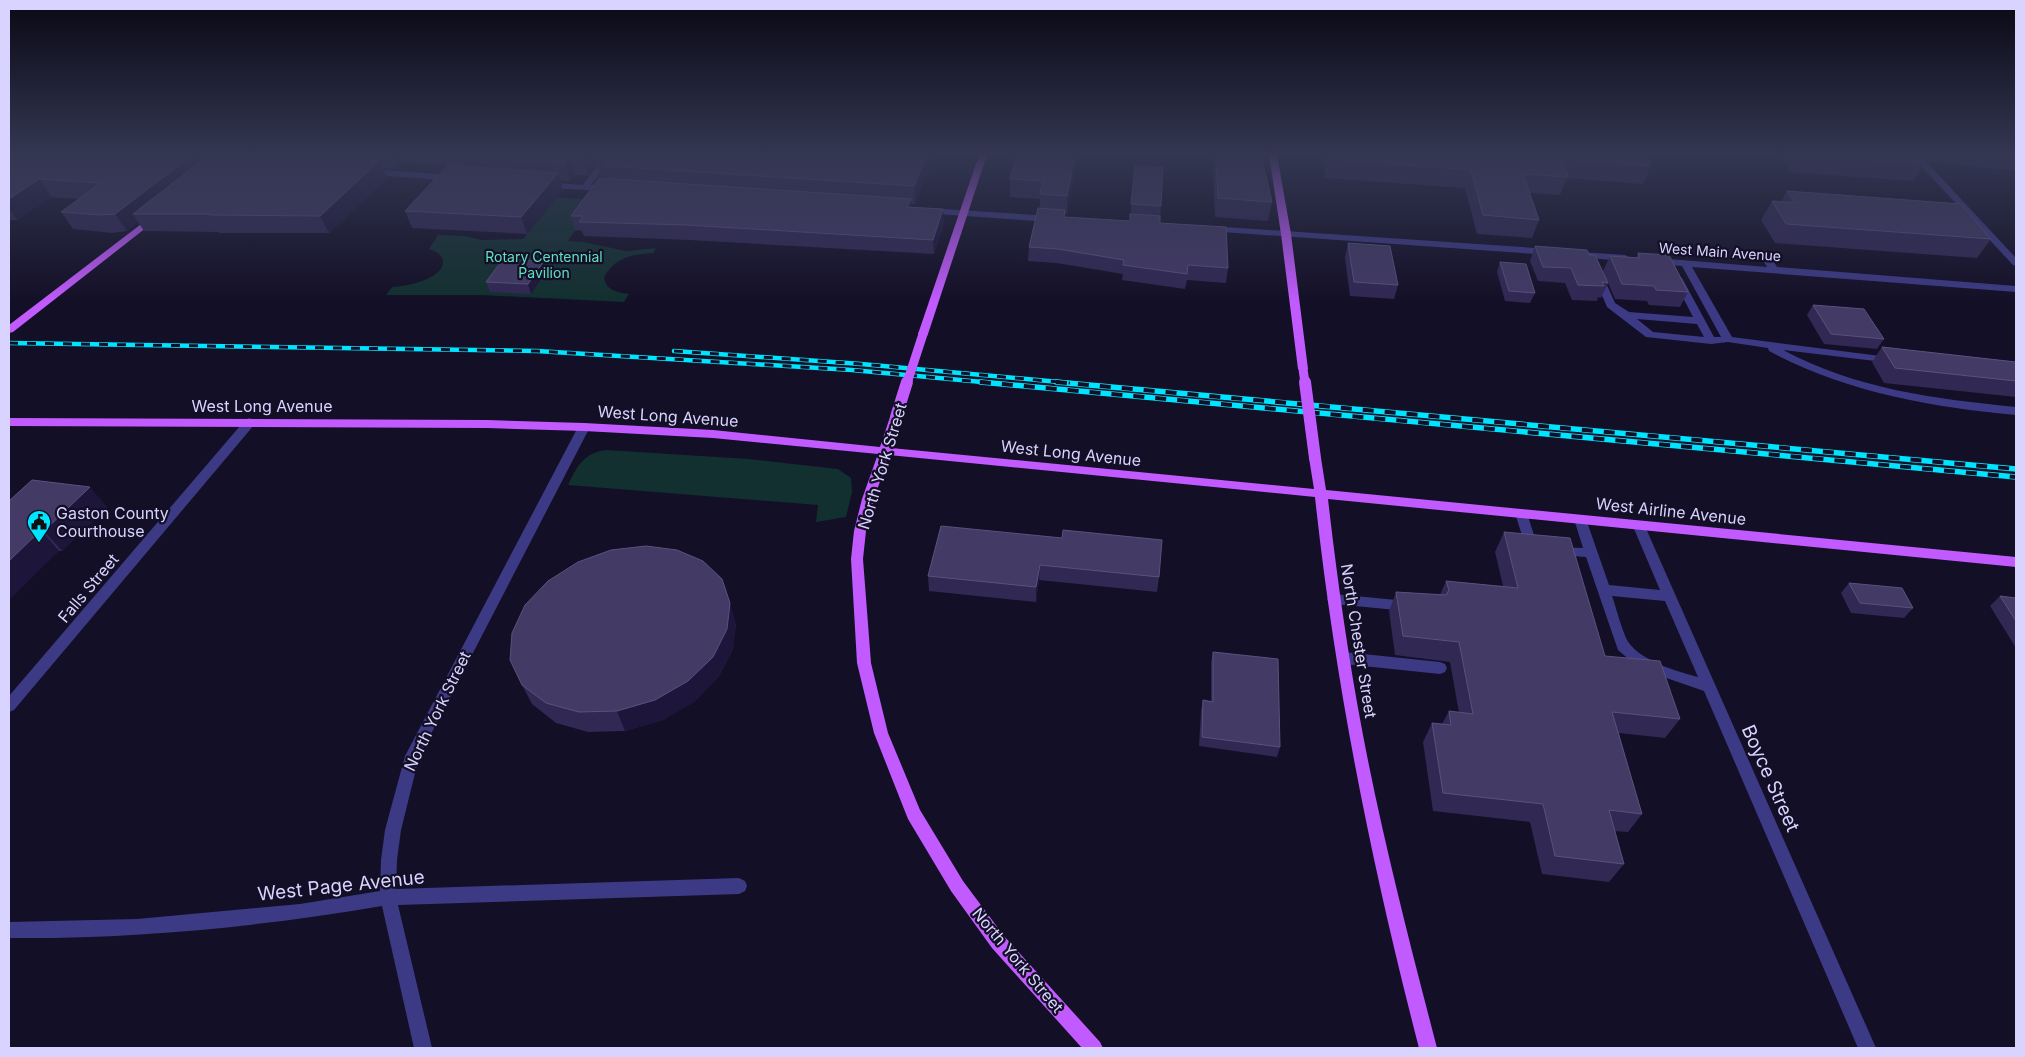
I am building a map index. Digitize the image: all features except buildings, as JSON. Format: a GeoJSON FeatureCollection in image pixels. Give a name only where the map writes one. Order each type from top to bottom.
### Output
{"type":"FeatureCollection","features":[{"type":"Feature","properties":{"kind":"main road","name":"North York Street"},"geometry":{"type":"LineString","coordinates":[[967,204],[868,499],[860,532],[858,591],[864,663],[881,733],[914,814],[957,886],[998,942],[1094,1048]]}},
{"type":"Feature","properties":{"kind":"main road","name":"North Chester Street"},"geometry":{"type":"LineString","coordinates":[[1281,204],[1334,599],[1356,735],[1392,905],[1428,1048]]}},
{"type":"Feature","properties":{"kind":"main road"},"geometry":{"type":"LineString","coordinates":[[9,330],[165,209]]}},
{"type":"Feature","properties":{"kind":"main road","name":"West Long Avenue"},"geometry":{"type":"LineString","coordinates":[[9,422],[478,424],[584,427],[713,434],[1321,494]]}},
{"type":"Feature","properties":{"kind":"main road","name":"West Airline Avenue"},"geometry":{"type":"LineString","coordinates":[[1321,494],[2016,562]]}},
{"type":"Feature","properties":{"kind":"street"},"geometry":{"type":"LineString","coordinates":[[1961,204],[2016,263]]}},
{"type":"Feature","properties":{"kind":"street"},"geometry":{"type":"LineString","coordinates":[[918,210],[1057,219]]}},
{"type":"Feature","properties":{"kind":"street","name":"West Main Avenue"},"geometry":{"type":"LineString","coordinates":[[1204,229],[1563,253],[2016,289]]}},
{"type":"Feature","properties":{"kind":"street"},"geometry":{"type":"LineString","coordinates":[[1764,253],[1774,270]]}},
{"type":"Feature","properties":{"kind":"street"},"geometry":{"type":"LineString","coordinates":[[1590,256],[1611,305],[1626,314],[1650,335],[1711,340],[1728,339],[1901,361]]}},
{"type":"Feature","properties":{"kind":"street"},"geometry":{"type":"LineString","coordinates":[[1686,264],[1728,339]]}},
{"type":"Feature","properties":{"kind":"street"},"geometry":{"type":"LineString","coordinates":[[1676,275],[1711,340]]}},
{"type":"Feature","properties":{"kind":"street"},"geometry":{"type":"LineString","coordinates":[[1626,314],[1701,321]]}},
{"type":"Feature","properties":{"kind":"street"},"geometry":{"type":"LineString","coordinates":[[1766,345],[1812,369],[1866,388],[1903,396],[2016,411]]}},
{"type":"Feature","properties":{"kind":"street","name":"Falls Street"},"geometry":{"type":"LineString","coordinates":[[9,706],[250,422]]}},
{"type":"Feature","properties":{"kind":"street","name":"North York Street"},"geometry":{"type":"LineString","coordinates":[[423,1048],[401,958],[389,897],[387,877],[393,827],[412,756],[584,427]]}},
{"type":"Feature","properties":{"kind":"street"},"geometry":{"type":"LineString","coordinates":[[1521,513],[1526,547],[1591,553]]}},
{"type":"Feature","properties":{"kind":"street"},"geometry":{"type":"LineString","coordinates":[[1580,518],[1623,646],[1637,658],[1657,669],[1708,686]]}},
{"type":"Feature","properties":{"kind":"street","name":"Boyce Street"},"geometry":{"type":"LineString","coordinates":[[1638,524],[1867,1048]]}},
{"type":"Feature","properties":{"kind":"street"},"geometry":{"type":"LineString","coordinates":[[1604,590],[1669,596]]}},
{"type":"Feature","properties":{"kind":"street"},"geometry":{"type":"LineString","coordinates":[[1334,599],[1422,608]]}},
{"type":"Feature","properties":{"kind":"street"},"geometry":{"type":"LineString","coordinates":[[1344,658],[1440,668]]}},
{"type":"Feature","properties":{"kind":"street","name":"West Page Avenue"},"geometry":{"type":"LineString","coordinates":[[9,930],[137,927],[300,912],[389,897],[739,886]]}},
{"type":"Feature","properties":{"kind":"green space","name":"Rotary Centennial Pavilion"},"geometry":{"type":"Polygon","coordinates":[[[552,204],[594,204],[568,241],[584,242],[626,251],[656,248],[653,253],[624,258],[608,271],[604,278],[607,286],[629,294],[624,302],[481,295],[386,295],[392,287],[422,281],[437,273],[443,262],[442,257],[429,249],[438,235],[466,236],[481,240],[523,239],[552,204]]]}},
{"type":"Feature","properties":{"kind":"green space"},"geometry":{"type":"Polygon","coordinates":[[[606,450],[749,459],[838,469],[851,478],[852,492],[846,517],[816,522],[818,505],[568,485],[575,472],[587,457],[606,450]]]}},
{"type":"Feature","properties":{"kind":"railway"},"geometry":{"type":"LineString","coordinates":[[9,343],[537,351],[852,370],[993,383]]}},
{"type":"Feature","properties":{"kind":"railway"},"geometry":{"type":"LineString","coordinates":[[674,351],[861,364],[1070,383]]}},
{"type":"Feature","properties":{"kind":"railway"},"geometry":{"type":"LineString","coordinates":[[980,382],[2016,477]]}},
{"type":"Feature","properties":{"kind":"railway"},"geometry":{"type":"LineString","coordinates":[[1056,382],[2016,469]]}},
{"type":"Feature","properties":{"kind":"place","name":"Gaston County Courthouse"},"geometry":{"type":"Point","coordinates":[39,543]}}]}
